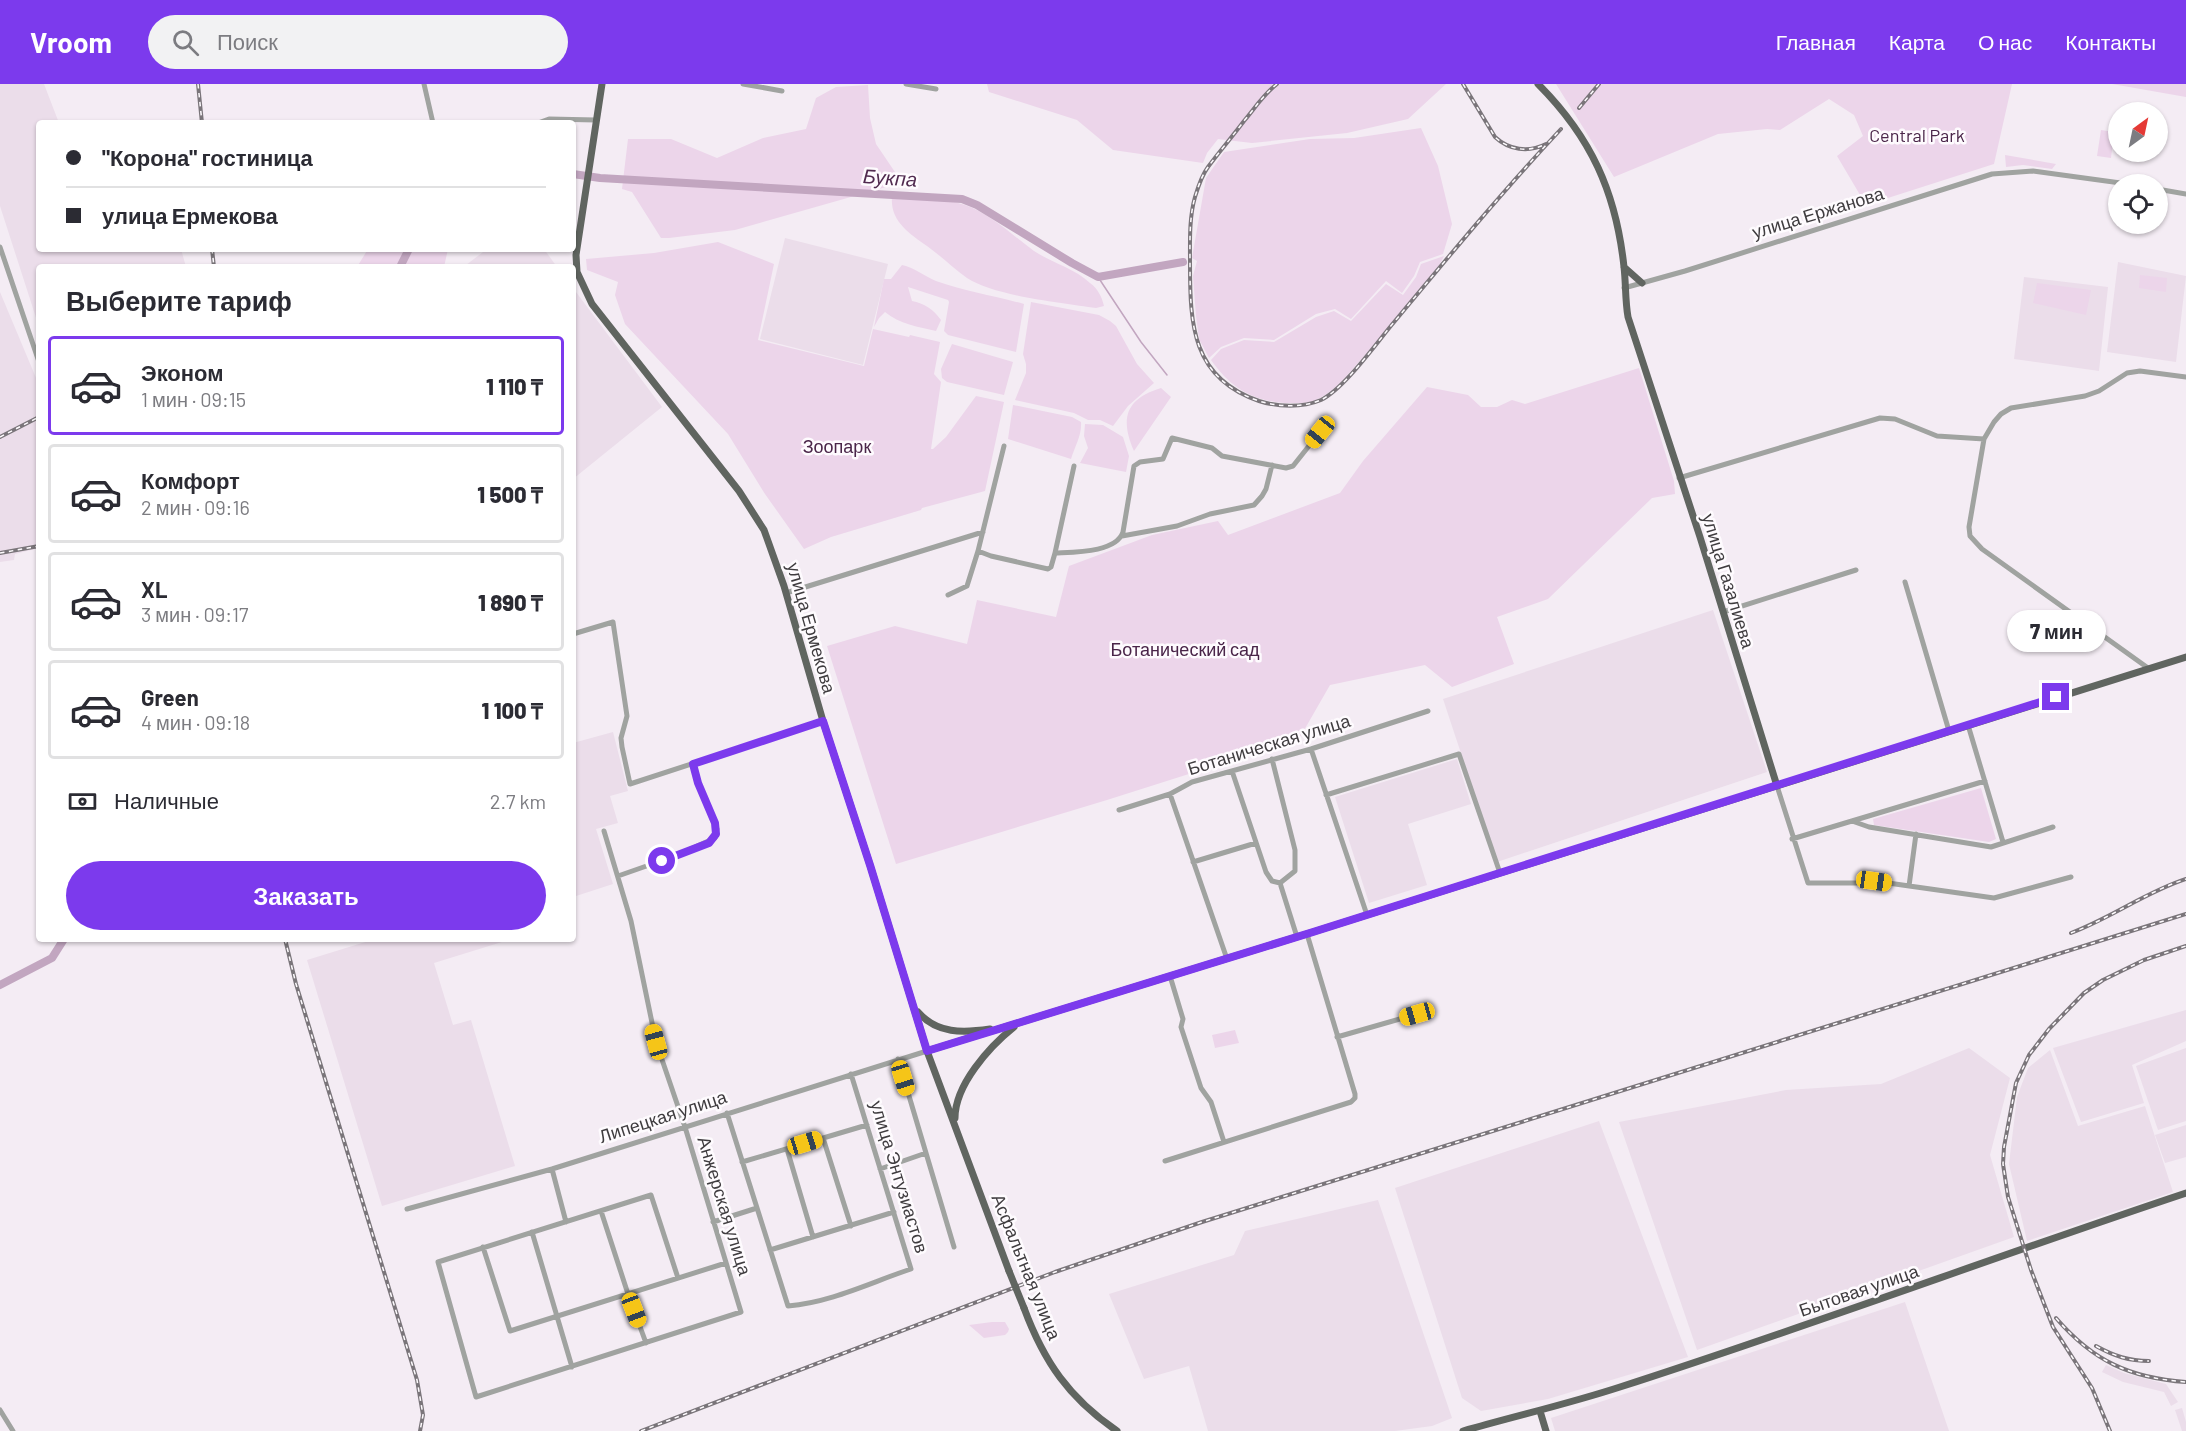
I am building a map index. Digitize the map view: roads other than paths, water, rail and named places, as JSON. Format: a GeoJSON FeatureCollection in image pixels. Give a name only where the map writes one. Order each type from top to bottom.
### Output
{"type":"FeatureCollection","features":[{"type":"Feature","properties":{"kind":"main road","name":"улица Ермекова"},"geometry":{"type":"LineString","coordinates":[[602,84],[577,237],[577,272],[592,304],[739,491],[764,530],[786,593],[823,721],[927,1051]]}},
{"type":"Feature","properties":{"kind":"main road","name":"улица Газалиева"},"geometry":{"type":"LineString","coordinates":[[1538,84],[1574,124],[1595,159],[1612,203],[1624,267],[1628,317],[1723,612],[1776,786]]}},
{"type":"Feature","properties":{"kind":"main road"},"geometry":{"type":"LineString","coordinates":[[1624,267],[1642,283]]}},
{"type":"Feature","properties":{"kind":"main road"},"geometry":{"type":"LineString","coordinates":[[927,1051],[1307,934],[2186,657]]}},
{"type":"Feature","properties":{"kind":"main road"},"geometry":{"type":"LineString","coordinates":[[914,1008],[926,1021],[942,1029],[963,1032],[1018,1023]]}},
{"type":"Feature","properties":{"kind":"main road"},"geometry":{"type":"LineString","coordinates":[[955,1124],[955,1110],[966,1083],[991,1047],[1018,1023]]}},
{"type":"Feature","properties":{"kind":"main road","name":"Асфальтная улица"},"geometry":{"type":"LineString","coordinates":[[927,1051],[1009,1270],[1041,1348],[1064,1384],[1090,1412],[1118,1431]]}},
{"type":"Feature","properties":{"kind":"main road","name":"Бытовая улица"},"geometry":{"type":"LineString","coordinates":[[1540,1411],[1620,1388],[1800,1328],[2186,1192]]}},
{"type":"Feature","properties":{"kind":"main road"},"geometry":{"type":"LineString","coordinates":[[1463,1431],[1540,1411],[1546,1431]]}},
{"type":"Feature","properties":{"kind":"street"},"geometry":{"type":"LineString","coordinates":[[424,84],[432,120]]}},
{"type":"Feature","properties":{"kind":"street"},"geometry":{"type":"LineString","coordinates":[[743,84],[782,91]]}},
{"type":"Feature","properties":{"kind":"street"},"geometry":{"type":"LineString","coordinates":[[906,84],[936,89]]}},
{"type":"Feature","properties":{"kind":"street"},"geometry":{"type":"LineString","coordinates":[[546,120],[596,120]]}},
{"type":"Feature","properties":{"kind":"street","name":"улица Ержанова"},"geometry":{"type":"LineString","coordinates":[[1624,288],[1979,177],[2021,170],[2108,181]]}},
{"type":"Feature","properties":{"kind":"street"},"geometry":{"type":"LineString","coordinates":[[2168,191],[2186,194]]}},
{"type":"Feature","properties":{"kind":"street"},"geometry":{"type":"LineString","coordinates":[[0,247],[36,353]]}},
{"type":"Feature","properties":{"kind":"street"},"geometry":{"type":"LineString","coordinates":[[2148,668],[1974,542],[1970,536],[1969,527],[1984,439],[2001,414],[2011,408],[2085,396],[2099,391],[2127,374],[2140,371],[2186,377]]}},
{"type":"Feature","properties":{"kind":"street"},"geometry":{"type":"LineString","coordinates":[[1679,478],[1880,418],[1895,419],[1938,436],[1984,439]]}},
{"type":"Feature","properties":{"kind":"street"},"geometry":{"type":"LineString","coordinates":[[1122,536],[1134,466],[1140,462],[1163,459],[1172,438],[1212,448],[1222,456],[1286,468],[1293,466],[1320,432]]}},
{"type":"Feature","properties":{"kind":"street"},"geometry":{"type":"LineString","coordinates":[[948,595],[967,586],[1004,446]]}},
{"type":"Feature","properties":{"kind":"street"},"geometry":{"type":"LineString","coordinates":[[1055,553],[1097,549],[1114,543],[1122,536],[1178,526],[1210,514],[1254,505],[1266,489],[1272,465]]}},
{"type":"Feature","properties":{"kind":"street"},"geometry":{"type":"LineString","coordinates":[[978,551],[1048,569],[1055,553],[1074,466]]}},
{"type":"Feature","properties":{"kind":"street"},"geometry":{"type":"LineString","coordinates":[[786,593],[983,532]]}},
{"type":"Feature","properties":{"kind":"street"},"geometry":{"type":"LineString","coordinates":[[1723,612],[1856,570]]}},
{"type":"Feature","properties":{"kind":"street"},"geometry":{"type":"LineString","coordinates":[[1905,582],[1949,731]]}},
{"type":"Feature","properties":{"kind":"street"},"geometry":{"type":"LineString","coordinates":[[576,633],[613,622],[627,716],[621,738],[630,784],[823,721]]}},
{"type":"Feature","properties":{"kind":"street","name":"Ботаническая улица"},"geometry":{"type":"LineString","coordinates":[[1119,810],[1170,794],[1192,782],[1311,749],[1428,711]]}},
{"type":"Feature","properties":{"kind":"street"},"geometry":{"type":"LineString","coordinates":[[1968,725],[2002,842]]}},
{"type":"Feature","properties":{"kind":"street"},"geometry":{"type":"LineString","coordinates":[[1311,749],[1367,915]]}},
{"type":"Feature","properties":{"kind":"street"},"geometry":{"type":"LineString","coordinates":[[1326,795],[1459,754],[1500,873]]}},
{"type":"Feature","properties":{"kind":"street"},"geometry":{"type":"LineString","coordinates":[[1272,759],[1295,850],[1295,871],[1280,883]]}},
{"type":"Feature","properties":{"kind":"street"},"geometry":{"type":"LineString","coordinates":[[618,876],[675,856],[715,838],[717,829],[698,783],[693,764]]}},
{"type":"Feature","properties":{"kind":"street"},"geometry":{"type":"LineString","coordinates":[[1232,771],[1266,872],[1272,881],[1280,883]]}},
{"type":"Feature","properties":{"kind":"street"},"geometry":{"type":"LineString","coordinates":[[1792,839],[1985,781]]}},
{"type":"Feature","properties":{"kind":"street","name":"улица Газалиева"},"geometry":{"type":"LineString","coordinates":[[1776,786],[1808,883],[1874,881],[1909,886]]}},
{"type":"Feature","properties":{"kind":"street"},"geometry":{"type":"LineString","coordinates":[[1170,794],[1227,959]]}},
{"type":"Feature","properties":{"kind":"street"},"geometry":{"type":"LineString","coordinates":[[1852,821],[1869,828],[1991,847],[2053,827]]}},
{"type":"Feature","properties":{"kind":"street","name":"Анжерская улица"},"geometry":{"type":"LineString","coordinates":[[604,831],[631,921],[654,1036],[685,1127],[741,1312],[646,1343]]}},
{"type":"Feature","properties":{"kind":"street"},"geometry":{"type":"LineString","coordinates":[[1916,834],[1909,886],[1994,898],[2071,877]]}},
{"type":"Feature","properties":{"kind":"street"},"geometry":{"type":"LineString","coordinates":[[1193,862],[1256,843]]}},
{"type":"Feature","properties":{"kind":"street"},"geometry":{"type":"LineString","coordinates":[[1280,883],[1297,937]]}},
{"type":"Feature","properties":{"kind":"street"},"geometry":{"type":"LineString","coordinates":[[1165,1161],[1353,1100],[1355,1094],[1307,934]]}},
{"type":"Feature","properties":{"kind":"street"},"geometry":{"type":"LineString","coordinates":[[1170,976],[1183,1019],[1181,1028],[1201,1088],[1211,1102],[1224,1143]]}},
{"type":"Feature","properties":{"kind":"street"},"geometry":{"type":"LineString","coordinates":[[1337,1037],[1417,1014]]}},
{"type":"Feature","properties":{"kind":"street","name":"Липецкая улица"},"geometry":{"type":"LineString","coordinates":[[407,1209],[552,1169],[927,1051]]}},
{"type":"Feature","properties":{"kind":"street"},"geometry":{"type":"LineString","coordinates":[[898,1059],[954,1247]]}},
{"type":"Feature","properties":{"kind":"street","name":"улица Энтузиастов"},"geometry":{"type":"LineString","coordinates":[[770,1250],[788,1306],[832,1299],[911,1269],[851,1074]]}},
{"type":"Feature","properties":{"kind":"street"},"geometry":{"type":"LineString","coordinates":[[727,1113],[770,1250],[894,1212]]}},
{"type":"Feature","properties":{"kind":"street"},"geometry":{"type":"LineString","coordinates":[[742,1162],[867,1125]]}},
{"type":"Feature","properties":{"kind":"street"},"geometry":{"type":"LineString","coordinates":[[823,1138],[851,1226]]}},
{"type":"Feature","properties":{"kind":"street"},"geometry":{"type":"LineString","coordinates":[[787,1149],[813,1237]]}},
{"type":"Feature","properties":{"kind":"street"},"geometry":{"type":"LineString","coordinates":[[880,1168],[926,1153]]}},
{"type":"Feature","properties":{"kind":"street"},"geometry":{"type":"LineString","coordinates":[[552,1169],[566,1221]]}},
{"type":"Feature","properties":{"kind":"street"},"geometry":{"type":"LineString","coordinates":[[601,1210],[646,1343],[476,1397],[438,1262],[483,1247],[601,1210],[651,1195],[678,1278]]}},
{"type":"Feature","properties":{"kind":"street"},"geometry":{"type":"LineString","coordinates":[[712,1222],[757,1208]]}},
{"type":"Feature","properties":{"kind":"street"},"geometry":{"type":"LineString","coordinates":[[532,1232],[572,1367]]}},
{"type":"Feature","properties":{"kind":"street"},"geometry":{"type":"LineString","coordinates":[[483,1247],[509,1330],[726,1263]]}},
{"type":"Feature","properties":{"kind":"street"},"geometry":{"type":"LineString","coordinates":[[0,1410],[13,1431]]}},
{"type":"Feature","properties":{"kind":"waterway","name":"Букпа"},"geometry":{"type":"LineString","coordinates":[[576,174],[600,178],[962,199],[977,205],[1098,277],[1183,262]]}},
{"type":"Feature","properties":{"kind":"waterway","name":"Букпа"},"geometry":{"type":"LineString","coordinates":[[402,264],[408,252]]}},
{"type":"Feature","properties":{"kind":"waterway"},"geometry":{"type":"LineString","coordinates":[[1098,277],[1141,342],[1167,375]]}},
{"type":"Feature","properties":{"kind":"waterway","name":"Букпа"},"geometry":{"type":"LineString","coordinates":[[0,985],[52,958],[62,942]]}},
{"type":"Feature","properties":{"kind":"railway"},"geometry":{"type":"LineString","coordinates":[[198,84],[202,120]]}},
{"type":"Feature","properties":{"kind":"railway"},"geometry":{"type":"LineString","coordinates":[[1277,84],[1259,102],[1204,174],[1193,205],[1190,239],[1191,308],[1199,347],[1208,364],[1220,378],[1237,391],[1259,401],[1274,404],[1290,406],[1314,403],[1340,386],[1476,224],[1561,129]]}},
{"type":"Feature","properties":{"kind":"railway"},"geometry":{"type":"LineString","coordinates":[[1463,84],[1495,137],[1500,141],[1519,149],[1532,149],[1546,144]]}},
{"type":"Feature","properties":{"kind":"railway"},"geometry":{"type":"LineString","coordinates":[[1579,108],[1599,84]]}},
{"type":"Feature","properties":{"kind":"railway"},"geometry":{"type":"LineString","coordinates":[[212,252],[214,264]]}},
{"type":"Feature","properties":{"kind":"railway"},"geometry":{"type":"LineString","coordinates":[[0,437],[36,419]]}},
{"type":"Feature","properties":{"kind":"railway"},"geometry":{"type":"LineString","coordinates":[[0,553],[36,547]]}},
{"type":"Feature","properties":{"kind":"railway"},"geometry":{"type":"LineString","coordinates":[[2071,933],[2171,884],[2186,879]]}},
{"type":"Feature","properties":{"kind":"railway"},"geometry":{"type":"LineString","coordinates":[[641,1431],[1055,1272],[1202,1222],[2186,914]]}},
{"type":"Feature","properties":{"kind":"railway"},"geometry":{"type":"LineString","coordinates":[[286,942],[296,984],[417,1380],[423,1415],[420,1431]]}},
{"type":"Feature","properties":{"kind":"railway"},"geometry":{"type":"LineString","coordinates":[[2110,1431],[2092,1388],[2053,1327],[2031,1270],[2008,1197],[2003,1164],[2004,1147],[2016,1083],[2029,1055],[2049,1029],[2084,993],[2103,980],[2144,960],[2186,946]]}},
{"type":"Feature","properties":{"kind":"railway"},"geometry":{"type":"LineString","coordinates":[[2056,1318],[2084,1346],[2114,1365],[2147,1376],[2186,1382]]}},
{"type":"Feature","properties":{"kind":"railway"},"geometry":{"type":"LineString","coordinates":[[2096,1346],[2122,1357],[2149,1361]]}},
{"type":"Feature","properties":{"kind":"park label","name":"Central Park"},"geometry":{"type":"Point","coordinates":[1917,136]}},
{"type":"Feature","properties":{"kind":"park label","name":"Зоопарк"},"geometry":{"type":"Point","coordinates":[837,447]}},
{"type":"Feature","properties":{"kind":"park label","name":"Ботанический сад"},"geometry":{"type":"Point","coordinates":[1185,650]}}]}
